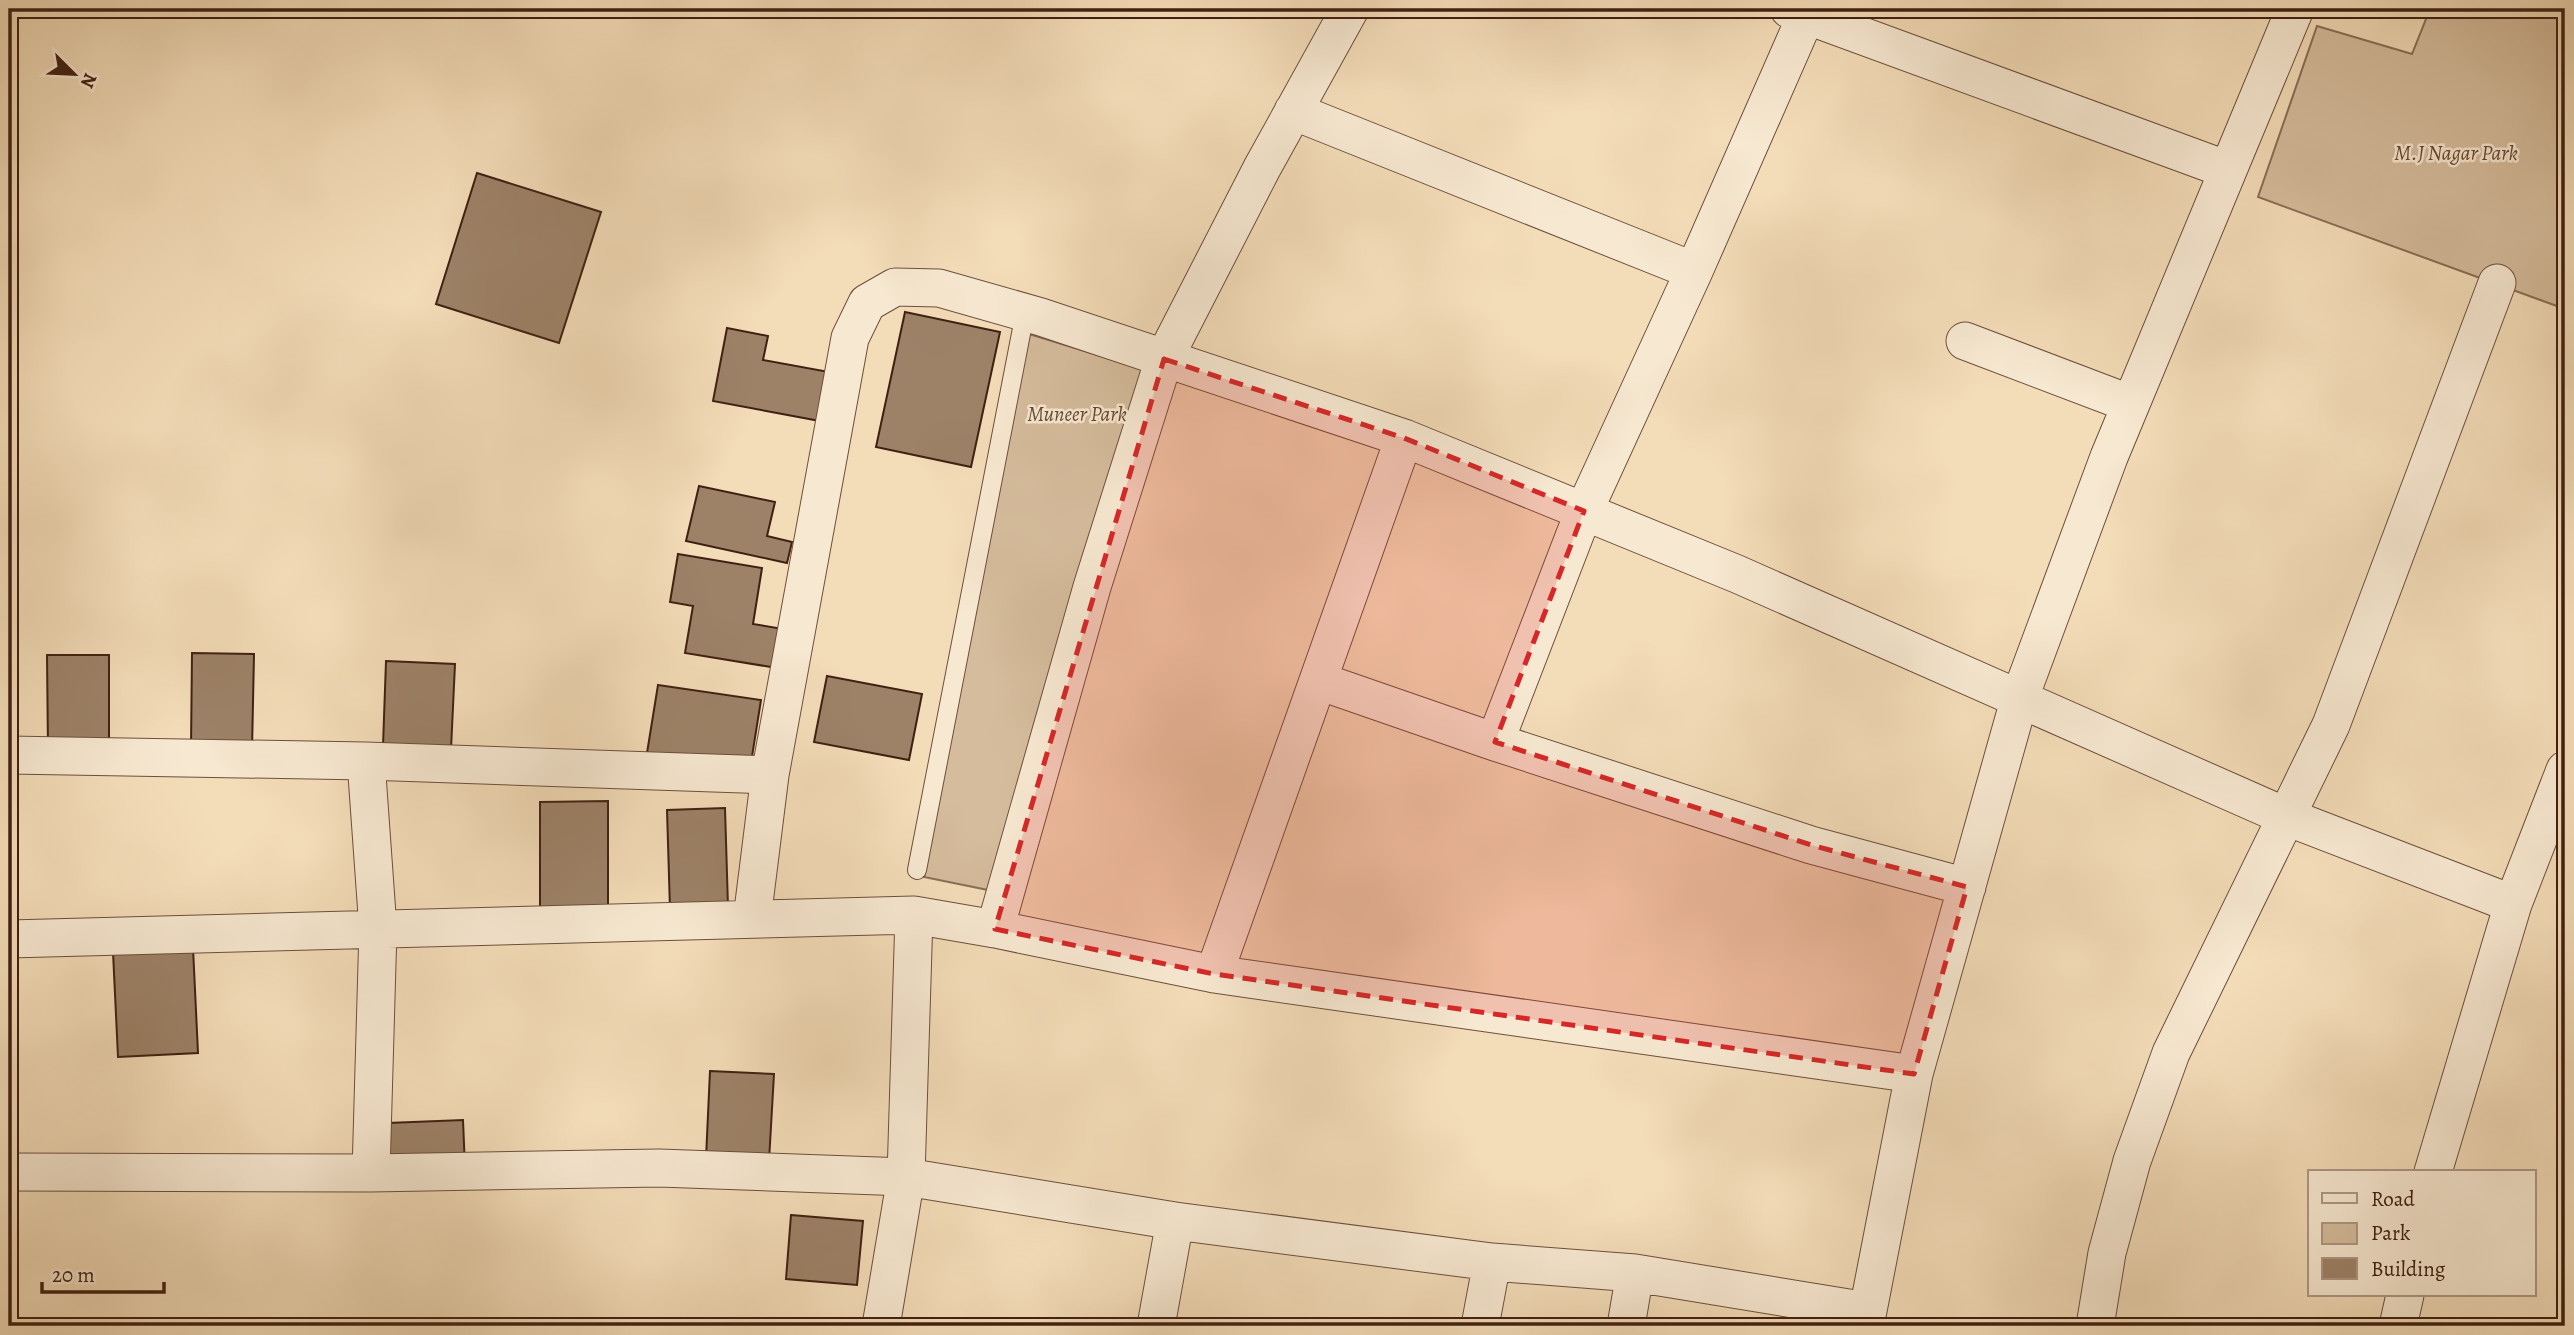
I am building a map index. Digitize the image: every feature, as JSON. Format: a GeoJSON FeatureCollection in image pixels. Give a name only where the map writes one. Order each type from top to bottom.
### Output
{"type":"FeatureCollection","features":[{"type":"Feature","properties":{"kind":"street"},"geometry":{"type":"LineString","coordinates":[[995,929],[1092,587],[1164,359],[1293,111],[1350,9]]}},
{"type":"Feature","properties":{"kind":"street"},"geometry":{"type":"LineString","coordinates":[[9,1171],[371,1173],[659,1168],[906,1177],[1175,1221],[1492,1262],[1635,1273],[1866,1319],[1914,1074],[2020,697],[2109,457],[2295,9]]}},
{"type":"Feature","properties":{"kind":"street"},"geometry":{"type":"LineString","coordinates":[[1495,742],[1584,511],[1695,271],[1801,11],[2228,170]]}},
{"type":"Feature","properties":{"kind":"street"},"geometry":{"type":"LineString","coordinates":[[1293,111],[1695,271]]}},
{"type":"Feature","properties":{"kind":"street"},"geometry":{"type":"LineString","coordinates":[[2095,1326],[2107,1253],[2132,1161],[2171,1054],[2331,725],[2497,283]]}},
{"type":"Feature","properties":{"kind":"street"},"geometry":{"type":"LineString","coordinates":[[752,919],[770,775],[850,338],[867,303],[895,287],[939,288],[1025,313],[1404,438],[1737,573],[2287,817],[2513,904]]}},
{"type":"Feature","properties":{"kind":"street"},"geometry":{"type":"LineString","coordinates":[[1965,341],[2131,404]]}},
{"type":"Feature","properties":{"kind":"street"},"geometry":{"type":"LineString","coordinates":[[1214,974],[1404,438]]}},
{"type":"Feature","properties":{"kind":"street"},"geometry":{"type":"LineString","coordinates":[[1319,681],[1495,742],[1811,845],[1967,887]]}},
{"type":"Feature","properties":{"kind":"street"},"geometry":{"type":"LineString","coordinates":[[9,755],[366,761],[770,775]]}},
{"type":"Feature","properties":{"kind":"street"},"geometry":{"type":"LineString","coordinates":[[366,761],[378,929],[371,1173]]}},
{"type":"Feature","properties":{"kind":"street"},"geometry":{"type":"LineString","coordinates":[[2434,1170],[2513,904],[2565,770]]}},
{"type":"Feature","properties":{"kind":"street"},"geometry":{"type":"LineString","coordinates":[[881,1326],[906,1177],[914,915]]}},
{"type":"Feature","properties":{"kind":"street"},"geometry":{"type":"LineString","coordinates":[[9,939],[914,915],[1214,974],[1914,1074]]}},
{"type":"Feature","properties":{"kind":"street"},"geometry":{"type":"LineString","coordinates":[[1156,1326],[1175,1221]]}},
{"type":"Feature","properties":{"kind":"street"},"geometry":{"type":"LineString","coordinates":[[1480,1326],[1492,1262]]}},
{"type":"Feature","properties":{"kind":"street"},"geometry":{"type":"LineString","coordinates":[[1626,1326],[1635,1273]]}},
{"type":"Feature","properties":{"kind":"street"},"geometry":{"type":"LineString","coordinates":[[2398,1326],[2405,1296]]}},
{"type":"Feature","properties":{"kind":"lane"},"geometry":{"type":"LineString","coordinates":[[917,870],[1025,313]]}},
{"type":"Feature","properties":{"kind":"highlighted area"},"geometry":{"type":"Polygon","coordinates":[[[1164,359],[1404,438],[1584,511],[1495,742],[1811,845],[1967,887],[1914,1074],[1214,974],[995,929],[1164,359]]]}},
{"type":"Feature","properties":{"kind":"green space","name":"M.J Nagar Park"},"geometry":{"type":"Polygon","coordinates":[[[2430,9],[2565,9],[2565,309],[2258,197],[2317,26],[2412,54],[2430,9]]]}},
{"type":"Feature","properties":{"kind":"green space","name":"Muneer Park"},"geometry":{"type":"Polygon","coordinates":[[[1029,334],[1153,372],[998,892],[924,877],[1029,334]]]}},
{"type":"Feature","properties":{"kind":"building"},"geometry":{"type":"Polygon","coordinates":[[[477,173],[601,212],[559,343],[436,304],[477,173]]]}},
{"type":"Feature","properties":{"kind":"building"},"geometry":{"type":"Polygon","coordinates":[[[905,312],[1000,332],[971,467],[876,447],[905,312]]]}},
{"type":"Feature","properties":{"kind":"building"},"geometry":{"type":"Polygon","coordinates":[[[727,328],[768,336],[763,360],[829,372],[820,421],[713,401],[727,328]]]}},
{"type":"Feature","properties":{"kind":"building"},"geometry":{"type":"Polygon","coordinates":[[[699,486],[775,502],[767,536],[792,542],[787,563],[686,541],[699,486]]]}},
{"type":"Feature","properties":{"kind":"building"},"geometry":{"type":"Polygon","coordinates":[[[678,554],[762,568],[753,624],[783,629],[777,668],[685,653],[693,606],[670,602],[678,554]]]}},
{"type":"Feature","properties":{"kind":"building"},"geometry":{"type":"Polygon","coordinates":[[[192,653],[254,654],[252,750],[191,749],[192,653]]]}},
{"type":"Feature","properties":{"kind":"building"},"geometry":{"type":"Polygon","coordinates":[[[47,655],[109,655],[109,750],[48,750],[47,655]]]}},
{"type":"Feature","properties":{"kind":"building"},"geometry":{"type":"Polygon","coordinates":[[[386,661],[455,664],[451,749],[383,746],[386,661]]]}},
{"type":"Feature","properties":{"kind":"building"},"geometry":{"type":"Polygon","coordinates":[[[827,676],[922,694],[909,760],[814,742],[827,676]]]}},
{"type":"Feature","properties":{"kind":"building"},"geometry":{"type":"Polygon","coordinates":[[[658,685],[761,700],[750,769],[647,753],[658,685]]]}},
{"type":"Feature","properties":{"kind":"building"},"geometry":{"type":"Polygon","coordinates":[[[608,801],[608,907],[540,907],[540,802],[608,801]]]}},
{"type":"Feature","properties":{"kind":"building"},"geometry":{"type":"Polygon","coordinates":[[[725,808],[728,907],[670,909],[667,810],[725,808]]]}},
{"type":"Feature","properties":{"kind":"building"},"geometry":{"type":"Polygon","coordinates":[[[193,948],[198,1053],[118,1057],[113,952],[193,948]]]}},
{"type":"Feature","properties":{"kind":"building"},"geometry":{"type":"Polygon","coordinates":[[[710,1071],[774,1074],[769,1161],[706,1158],[710,1071]]]}},
{"type":"Feature","properties":{"kind":"building"},"geometry":{"type":"Polygon","coordinates":[[[463,1120],[465,1168],[390,1171],[388,1123],[463,1120]]]}},
{"type":"Feature","properties":{"kind":"building"},"geometry":{"type":"Polygon","coordinates":[[[791,1215],[863,1221],[857,1285],[786,1279],[791,1215]]]}}]}
